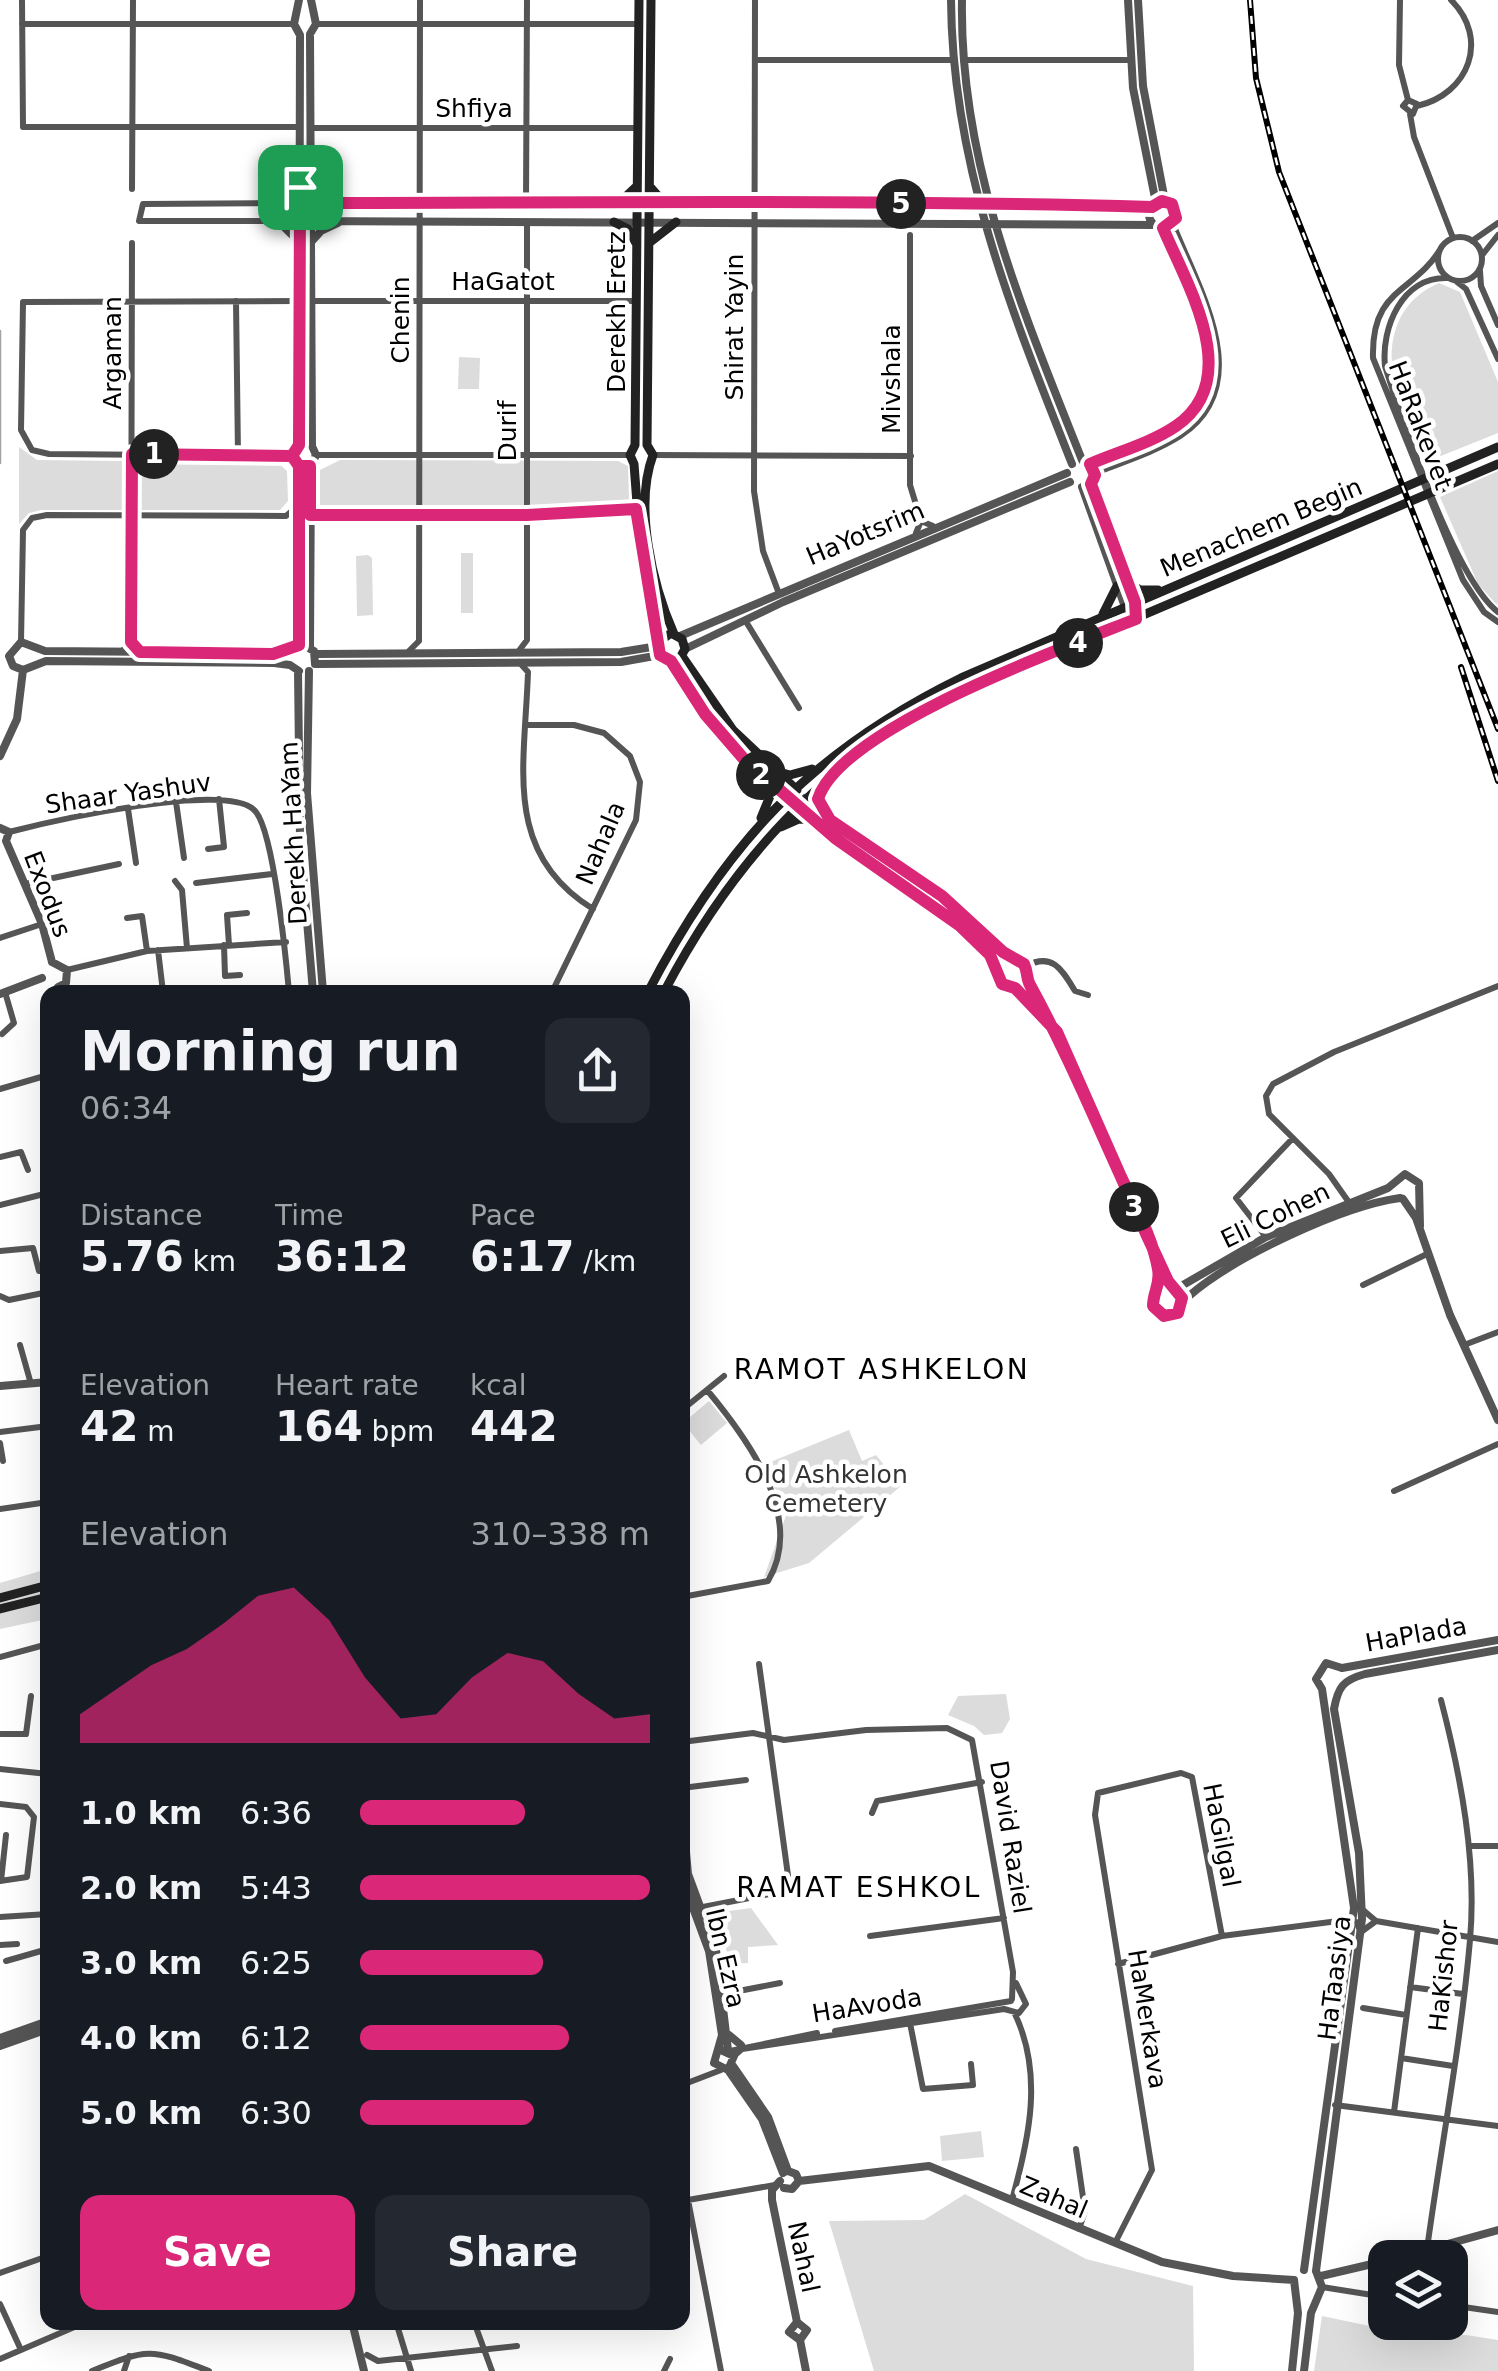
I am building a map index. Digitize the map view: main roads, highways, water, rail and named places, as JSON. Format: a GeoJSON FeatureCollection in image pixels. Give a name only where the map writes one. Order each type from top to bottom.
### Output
{"type":"FeatureCollection","features":[{"type":"Feature","properties":{"kind":"main road","name":"Derekh Eretz"},"geometry":{"type":"LineString","coordinates":[[639,0],[638,128],[643,183]]}},
{"type":"Feature","properties":{"kind":"main road","name":"Derekh Eretz"},"geometry":{"type":"LineString","coordinates":[[647,445],[642,222],[651,0]]}},
{"type":"Feature","properties":{"kind":"main road"},"geometry":{"type":"LineString","coordinates":[[618,203],[632,196],[643,183],[665,204]]}},
{"type":"Feature","properties":{"kind":"main road"},"geometry":{"type":"LineString","coordinates":[[614,222],[628,228],[642,245],[676,222]]}},
{"type":"Feature","properties":{"kind":"main road","name":"Derekh Eretz"},"geometry":{"type":"LineString","coordinates":[[642,245],[633,455],[642,569],[659,647]]}},
{"type":"Feature","properties":{"kind":"main road"},"geometry":{"type":"LineString","coordinates":[[633,455],[647,445],[652,566],[684,652],[733,730],[795,788],[801,802]]}},
{"type":"Feature","properties":{"kind":"main road","name":"Menachem Begin"},"geometry":{"type":"LineString","coordinates":[[652,985],[708,888],[751,832],[823,764],[916,700],[1496,448]]}},
{"type":"Feature","properties":{"kind":"main road"},"geometry":{"type":"LineString","coordinates":[[633,455],[650,460]]}},
{"type":"Feature","properties":{"kind":"main road","name":"Menachem Begin"},"geometry":{"type":"LineString","coordinates":[[668,985],[711,907],[763,841],[836,770],[936,704],[1496,464]]}},
{"type":"Feature","properties":{"kind":"main road"},"geometry":{"type":"LineString","coordinates":[[1098,618],[1123,584],[1140,590],[1170,588]]}},
{"type":"Feature","properties":{"kind":"main road"},"geometry":{"type":"LineString","coordinates":[[677,635],[659,647],[705,714],[764,778],[786,797],[801,802]]}},
{"type":"Feature","properties":{"kind":"main road"},"geometry":{"type":"LineString","coordinates":[[671,661],[684,652]]}},
{"type":"Feature","properties":{"kind":"main road"},"geometry":{"type":"LineString","coordinates":[[776,770],[797,774],[823,764]]}},
{"type":"Feature","properties":{"kind":"main road"},"geometry":{"type":"LineString","coordinates":[[763,841],[794,821],[818,817],[818,799],[836,770]]}},
{"type":"Feature","properties":{"kind":"main road"},"geometry":{"type":"LineString","coordinates":[[751,832],[768,804],[764,778]]}},
{"type":"Feature","properties":{"kind":"main road"},"geometry":{"type":"LineString","coordinates":[[0,1598],[40,1587]]}},
{"type":"Feature","properties":{"kind":"main road"},"geometry":{"type":"LineString","coordinates":[[0,1609],[40,1599]]}},
{"type":"Feature","properties":{"kind":"waterway"},"geometry":{"type":"LineString","coordinates":[[0,331],[0,463]]}},
{"type":"Feature","properties":{"kind":"railway"},"geometry":{"type":"LineString","coordinates":[[1250,0],[1256,78],[1279,172],[1498,729]]}},
{"type":"Feature","properties":{"kind":"railway"},"geometry":{"type":"LineString","coordinates":[[1461,667],[1498,781]]}},
{"type":"Feature","properties":{"kind":"district","name":"RAMOT ASHKELON"},"geometry":{"type":"Point","coordinates":[882,1369]}},
{"type":"Feature","properties":{"kind":"district","name":"RAMAT ESHKOL"},"geometry":{"type":"Point","coordinates":[859,1887]}},
{"type":"Feature","properties":{"kind":"park label","name":"Old Ashkelon Cemetery"},"geometry":{"type":"Point","coordinates":[826,1488]}}]}
